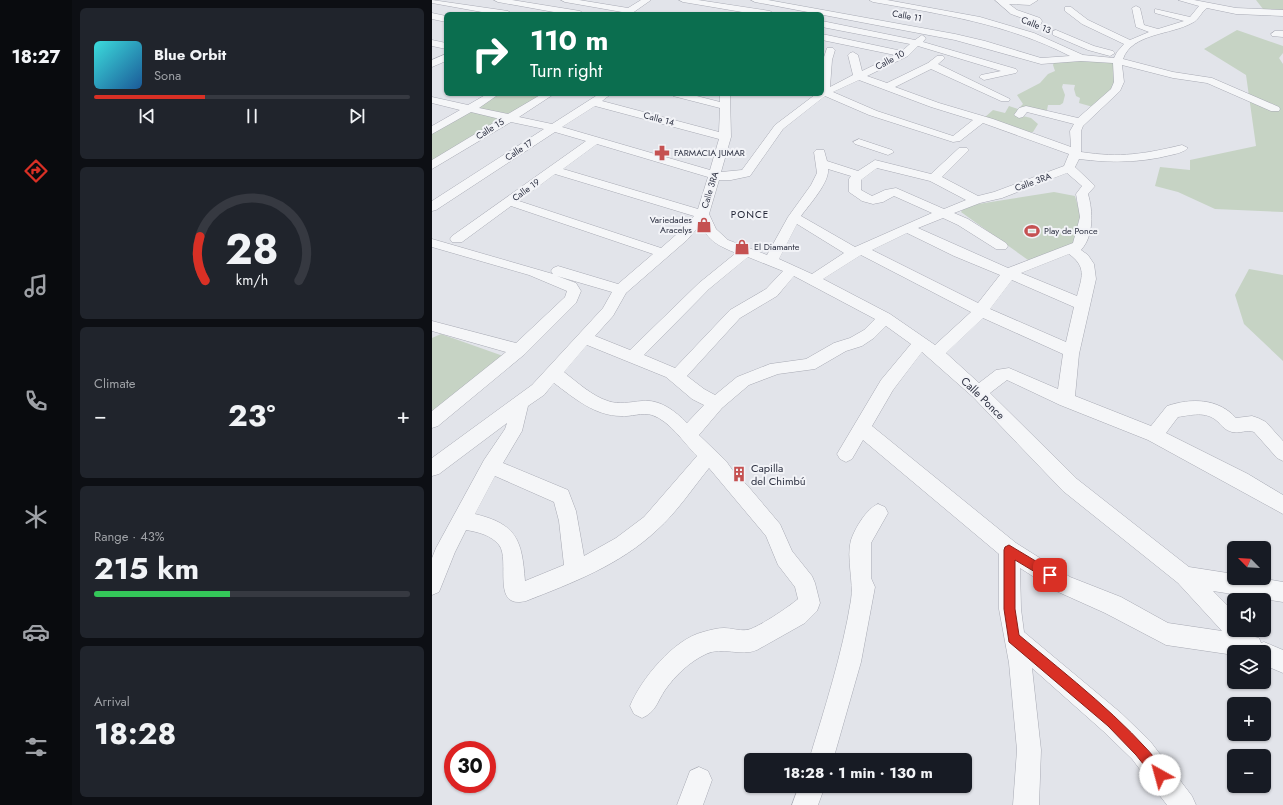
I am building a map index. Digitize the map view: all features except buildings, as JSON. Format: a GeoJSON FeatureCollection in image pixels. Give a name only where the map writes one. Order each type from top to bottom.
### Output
{"type":"FeatureCollection","features":[{"type":"Feature","properties":{"kind":"street"},"geometry":{"type":"LineString","coordinates":[[471,12],[494,0]]}},
{"type":"Feature","properties":{"kind":"street"},"geometry":{"type":"LineString","coordinates":[[498,0],[568,12]]}},
{"type":"Feature","properties":{"kind":"street"},"geometry":{"type":"LineString","coordinates":[[529,12],[551,0]]}},
{"type":"Feature","properties":{"kind":"street"},"geometry":{"type":"LineString","coordinates":[[565,0],[628,12],[646,1]]}},
{"type":"Feature","properties":{"kind":"street"},"geometry":{"type":"LineString","coordinates":[[633,0],[646,1]]}},
{"type":"Feature","properties":{"kind":"street"},"geometry":{"type":"LineString","coordinates":[[683,0],[740,12]]}},
{"type":"Feature","properties":{"kind":"street"},"geometry":{"type":"LineString","coordinates":[[755,0],[782,2],[982,43],[1041,61],[1078,56],[1118,58],[1173,75],[1209,80],[1275,109]]}},
{"type":"Feature","properties":{"kind":"street"},"geometry":{"type":"LineString","coordinates":[[873,0],[945,12],[1017,29],[1078,56]]}},
{"type":"Feature","properties":{"kind":"street"},"geometry":{"type":"LineString","coordinates":[[1000,1],[1030,3],[1034,0]]}},
{"type":"Feature","properties":{"kind":"street"},"geometry":{"type":"LineString","coordinates":[[1182,0],[1204,6],[1236,11],[1283,13]]}},
{"type":"Feature","properties":{"kind":"street"},"geometry":{"type":"LineString","coordinates":[[432,1],[496,12]]}},
{"type":"Feature","properties":{"kind":"street"},"geometry":{"type":"LineString","coordinates":[[1000,1],[1014,12],[1037,20],[1044,27]]}},
{"type":"Feature","properties":{"kind":"street"},"geometry":{"type":"LineString","coordinates":[[772,12],[782,2]]}},
{"type":"Feature","properties":{"kind":"street","name":"Calle 10"},"geometry":{"type":"LineString","coordinates":[[824,93],[905,54],[928,32],[952,4]]}},
{"type":"Feature","properties":{"kind":"street"},"geometry":{"type":"LineString","coordinates":[[1254,5],[1260,12]]}},
{"type":"Feature","properties":{"kind":"street"},"geometry":{"type":"LineString","coordinates":[[936,353],[981,311],[1010,273],[1019,268],[1071,250],[1079,244],[1086,217],[1082,194],[1088,186],[1069,168],[1076,154],[1076,130],[1080,122],[1114,93],[1119,78],[1117,66],[1118,58],[1124,48],[1158,32],[1191,20],[1196,16],[1200,8],[1204,6]]}},
{"type":"Feature","properties":{"kind":"street"},"geometry":{"type":"LineString","coordinates":[[1136,8],[1140,27],[1158,32]]}},
{"type":"Feature","properties":{"kind":"street"},"geometry":{"type":"LineString","coordinates":[[1068,9],[1085,22],[1130,44]]}},
{"type":"Feature","properties":{"kind":"street"},"geometry":{"type":"LineString","coordinates":[[1158,11],[1191,20]]}},
{"type":"Feature","properties":{"kind":"street","name":"Calle 13"},"geometry":{"type":"LineString","coordinates":[[1002,13],[1044,27],[1118,58]]}},
{"type":"Feature","properties":{"kind":"street"},"geometry":{"type":"LineString","coordinates":[[432,16],[444,19]]}},
{"type":"Feature","properties":{"kind":"street"},"geometry":{"type":"LineString","coordinates":[[824,24],[917,43],[949,51],[1013,71],[984,77]]}},
{"type":"Feature","properties":{"kind":"street"},"geometry":{"type":"LineString","coordinates":[[1000,37],[1017,29]]}},
{"type":"Feature","properties":{"kind":"street"},"geometry":{"type":"LineString","coordinates":[[824,36],[905,54]]}},
{"type":"Feature","properties":{"kind":"street"},"geometry":{"type":"LineString","coordinates":[[432,43],[444,46]]}},
{"type":"Feature","properties":{"kind":"street"},"geometry":{"type":"LineString","coordinates":[[1078,56],[1093,48]]}},
{"type":"Feature","properties":{"kind":"street"},"geometry":{"type":"LineString","coordinates":[[887,87],[931,65],[949,51]]}},
{"type":"Feature","properties":{"kind":"street"},"geometry":{"type":"LineString","coordinates":[[824,85],[827,60],[841,53],[858,76],[935,105],[981,119],[1076,154],[1123,160],[1153,157],[1182,148]]}},
{"type":"Feature","properties":{"kind":"street"},"geometry":{"type":"LineString","coordinates":[[432,64],[444,58]]}},
{"type":"Feature","properties":{"kind":"street"},"geometry":{"type":"LineString","coordinates":[[875,59],[889,62]]}},
{"type":"Feature","properties":{"kind":"street"},"geometry":{"type":"LineString","coordinates":[[931,65],[969,81],[978,87],[1005,99]]}},
{"type":"Feature","properties":{"kind":"street"},"geometry":{"type":"LineString","coordinates":[[432,96],[441,91]]}},
{"type":"Feature","properties":{"kind":"street"},"geometry":{"type":"LineString","coordinates":[[824,93],[873,113],[953,139],[956,139],[981,119]]}},
{"type":"Feature","properties":{"kind":"street"},"geometry":{"type":"LineString","coordinates":[[432,131],[491,96]]}},
{"type":"Feature","properties":{"kind":"street","name":"Calle 15"},"geometry":{"type":"LineString","coordinates":[[432,165],[546,96]]}},
{"type":"Feature","properties":{"kind":"street","name":"Calle 17"},"geometry":{"type":"LineString","coordinates":[[432,206],[603,96]]}},
{"type":"Feature","properties":{"kind":"street"},"geometry":{"type":"LineString","coordinates":[[685,96],[725,106]]}},
{"type":"Feature","properties":{"kind":"street","name":"Calle 3RA"},"geometry":{"type":"LineString","coordinates":[[703,214],[725,137],[724,96]]}},
{"type":"Feature","properties":{"kind":"street","name":"Calle 10"},"geometry":{"type":"LineString","coordinates":[[432,100],[553,128],[715,176],[731,176],[746,173],[779,127],[819,96]]}},
{"type":"Feature","properties":{"kind":"street","name":"Calle 14"},"geometry":{"type":"LineString","coordinates":[[593,102],[725,137]]}},
{"type":"Feature","properties":{"kind":"street"},"geometry":{"type":"LineString","coordinates":[[1019,115],[1026,109],[1080,122]]}},
{"type":"Feature","properties":{"kind":"street","name":"Calle 19"},"geometry":{"type":"LineString","coordinates":[[457,239],[594,141]]}},
{"type":"Feature","properties":{"kind":"street"},"geometry":{"type":"LineString","coordinates":[[859,142],[894,149],[854,179],[855,192],[869,199],[876,200],[893,192],[976,229],[1001,246]]}},
{"type":"Feature","properties":{"kind":"street"},"geometry":{"type":"LineString","coordinates":[[934,178],[963,150]]}},
{"type":"Feature","properties":{"kind":"street"},"geometry":{"type":"LineString","coordinates":[[771,261],[794,217],[817,186],[823,173],[820,158],[859,175]]}},
{"type":"Feature","properties":{"kind":"street"},"geometry":{"type":"LineString","coordinates":[[875,164],[934,178],[976,200]]}},
{"type":"Feature","properties":{"kind":"street","name":"Calle 3RA"},"geometry":{"type":"LineString","coordinates":[[813,280],[832,266],[858,251],[907,228],[976,200],[998,194],[1069,168]]}},
{"type":"Feature","properties":{"kind":"street"},"geometry":{"type":"LineString","coordinates":[[432,468],[538,390],[608,312],[621,290],[663,253],[703,214],[554,170]]}},
{"type":"Feature","properties":{"kind":"street"},"geometry":{"type":"LineString","coordinates":[[510,202],[663,253]]}},
{"type":"Feature","properties":{"kind":"street","name":"Calle Ponce"},"geometry":{"type":"LineString","coordinates":[[703,214],[710,231],[724,243],[791,268],[885,318],[922,342],[979,392],[1070,485],[1185,576],[1227,621]]}},
{"type":"Feature","properties":{"kind":"street"},"geometry":{"type":"LineString","coordinates":[[794,217],[858,251],[981,311],[1071,351]]}},
{"type":"Feature","properties":{"kind":"street"},"geometry":{"type":"LineString","coordinates":[[907,228],[959,253],[1082,304]]}},
{"type":"Feature","properties":{"kind":"street"},"geometry":{"type":"LineString","coordinates":[[432,232],[621,290]]}},
{"type":"Feature","properties":{"kind":"street"},"geometry":{"type":"LineString","coordinates":[[432,243],[534,272],[571,286],[574,291],[571,299],[519,350],[432,421]]}},
{"type":"Feature","properties":{"kind":"street"},"geometry":{"type":"LineString","coordinates":[[1066,400],[1071,351],[1089,268],[1087,261],[1071,250]]}},
{"type":"Feature","properties":{"kind":"street"},"geometry":{"type":"LineString","coordinates":[[631,358],[704,286],[746,252]]}},
{"type":"Feature","properties":{"kind":"street"},"geometry":{"type":"LineString","coordinates":[[676,376],[687,368],[712,338],[736,313],[757,302],[770,292],[786,278],[791,268]]}},
{"type":"Feature","properties":{"kind":"street"},"geometry":{"type":"LineString","coordinates":[[688,435],[716,403],[743,381],[776,368],[809,365],[840,347],[856,342],[869,334],[885,318]]}},
{"type":"Feature","properties":{"kind":"street"},"geometry":{"type":"LineString","coordinates":[[432,326],[519,350]]}},
{"type":"Feature","properties":{"kind":"street"},"geometry":{"type":"LineString","coordinates":[[584,338],[676,376],[698,394],[716,403]]}},
{"type":"Feature","properties":{"kind":"street"},"geometry":{"type":"LineString","coordinates":[[846,454],[887,385],[922,342]]}},
{"type":"Feature","properties":{"kind":"street"},"geometry":{"type":"LineString","coordinates":[[553,373],[575,390],[613,410],[646,406],[660,411],[688,435],[719,467],[729,481],[746,497],[773,530],[784,558],[805,583],[808,603],[797,615],[749,642],[724,639],[702,643],[673,663],[656,683],[642,706]]}},
{"type":"Feature","properties":{"kind":"street"},"geometry":{"type":"LineString","coordinates":[[979,392],[1002,374],[1009,374],[1066,400],[1154,435],[1241,480],[1283,505]]}},
{"type":"Feature","properties":{"kind":"street"},"geometry":{"type":"LineString","coordinates":[[432,585],[446,548],[512,430],[521,402]]}},
{"type":"Feature","properties":{"kind":"street"},"geometry":{"type":"LineString","coordinates":[[1154,435],[1164,421],[1174,411],[1212,408],[1223,414],[1230,424],[1238,426],[1252,422],[1260,427],[1283,453]]}},
{"type":"Feature","properties":{"kind":"street"},"geometry":{"type":"LineString","coordinates":[[862,428],[1009,550],[1063,584],[1113,605],[1166,634],[1230,645]]}},
{"type":"Feature","properties":{"kind":"street"},"geometry":{"type":"LineString","coordinates":[[462,520],[487,526],[502,534],[510,544],[515,590],[518,593],[575,571],[624,544],[650,523],[682,489],[708,456]]}},
{"type":"Feature","properties":{"kind":"street"},"geometry":{"type":"LineString","coordinates":[[491,466],[561,496],[564,501],[567,516],[575,571]]}},
{"type":"Feature","properties":{"kind":"street"},"geometry":{"type":"LineString","coordinates":[[823,753],[850,662],[858,626],[864,587],[861,578],[860,541],[878,514]]}},
{"type":"Feature","properties":{"kind":"street"},"geometry":{"type":"LineString","coordinates":[[1009,550],[1010,609],[1014,638],[1020,663],[1029,750],[1026,805]]}},
{"type":"Feature","properties":{"kind":"street"},"geometry":{"type":"LineString","coordinates":[[1185,576],[1283,592]]}},
{"type":"Feature","properties":{"kind":"street"},"geometry":{"type":"LineString","coordinates":[[1244,637],[1253,645]]}},
{"type":"Feature","properties":{"kind":"street"},"geometry":{"type":"LineString","coordinates":[[1014,638],[1112,722],[1141,750],[1183,805]]}},
{"type":"Feature","properties":{"kind":"street"},"geometry":{"type":"LineString","coordinates":[[1271,656],[1283,662]]}},
{"type":"Feature","properties":{"kind":"street"},"geometry":{"type":"LineString","coordinates":[[690,805],[700,780]]}},
{"type":"Feature","properties":{"kind":"street"},"geometry":{"type":"LineString","coordinates":[[805,805],[809,793]]}},
{"type":"Feature","properties":{"kind":"green space"},"geometry":{"type":"Polygon","coordinates":[[[1256,0],[1283,0],[1283,11],[1263,9],[1256,0]]]}},
{"type":"Feature","properties":{"kind":"green space"},"geometry":{"type":"Polygon","coordinates":[[[1237,30],[1283,46],[1283,53],[1279,58],[1283,64],[1283,212],[1215,209],[1178,192],[1155,186],[1160,167],[1190,170],[1190,160],[1256,146],[1246,75],[1204,49],[1237,30]]]}},
{"type":"Feature","properties":{"kind":"green space"},"geometry":{"type":"Polygon","coordinates":[[[1066,60],[1114,61],[1117,85],[1093,107],[1079,103],[1080,98],[1076,96],[1074,89],[1075,85],[1063,84],[1062,87],[1065,95],[1063,103],[1060,105],[1048,105],[1047,110],[1041,112],[1026,110],[1023,116],[1031,118],[1038,124],[1033,132],[1025,132],[984,118],[993,110],[1005,113],[1009,106],[1018,109],[1023,104],[1017,95],[1040,83],[1048,74],[1055,71],[1053,65],[1054,62],[1066,60]]]}},
{"type":"Feature","properties":{"kind":"green space"},"geometry":{"type":"Polygon","coordinates":[[[492,96],[546,96],[514,115],[473,107],[492,96]]]}},
{"type":"Feature","properties":{"kind":"green space"},"geometry":{"type":"Polygon","coordinates":[[[472,108],[510,117],[432,165],[432,132],[472,108]]]}},
{"type":"Feature","properties":{"kind":"green space","name":"Play de Ponce"},"geometry":{"type":"Polygon","coordinates":[[[1054,192],[1075,196],[1081,217],[1072,246],[1028,260],[961,212],[964,208],[972,205],[1054,192]]]}},
{"type":"Feature","properties":{"kind":"green space"},"geometry":{"type":"Polygon","coordinates":[[[1249,269],[1283,275],[1283,361],[1244,324],[1235,295],[1249,269]]]}},
{"type":"Feature","properties":{"kind":"green space"},"geometry":{"type":"Polygon","coordinates":[[[441,334],[506,357],[432,417],[432,338],[441,334]]]}},
{"type":"Feature","properties":{"kind":"place","name":"FARMACIA JUMAR"},"geometry":{"type":"Point","coordinates":[662,153]}},
{"type":"Feature","properties":{"kind":"place","name":"Variedades Aracelys"},"geometry":{"type":"Point","coordinates":[704,225]}},
{"type":"Feature","properties":{"kind":"place","name":"Play de Ponce"},"geometry":{"type":"Point","coordinates":[1032,231]}},
{"type":"Feature","properties":{"kind":"place","name":"El Diamante"},"geometry":{"type":"Point","coordinates":[742,247]}},
{"type":"Feature","properties":{"kind":"place","name":"Capilla del Chimbú"},"geometry":{"type":"Point","coordinates":[739,474]}},
{"type":"Feature","properties":{"kind":"district","name":"PONCE"},"geometry":{"type":"Point","coordinates":[750,214]}},
{"type":"Feature","properties":{"kind":"route"},"geometry":{"type":"LineString","coordinates":[[1050,575],[1009,550],[1010,609],[1014,638],[1112,722],[1141,750],[1160,775]]}}]}
